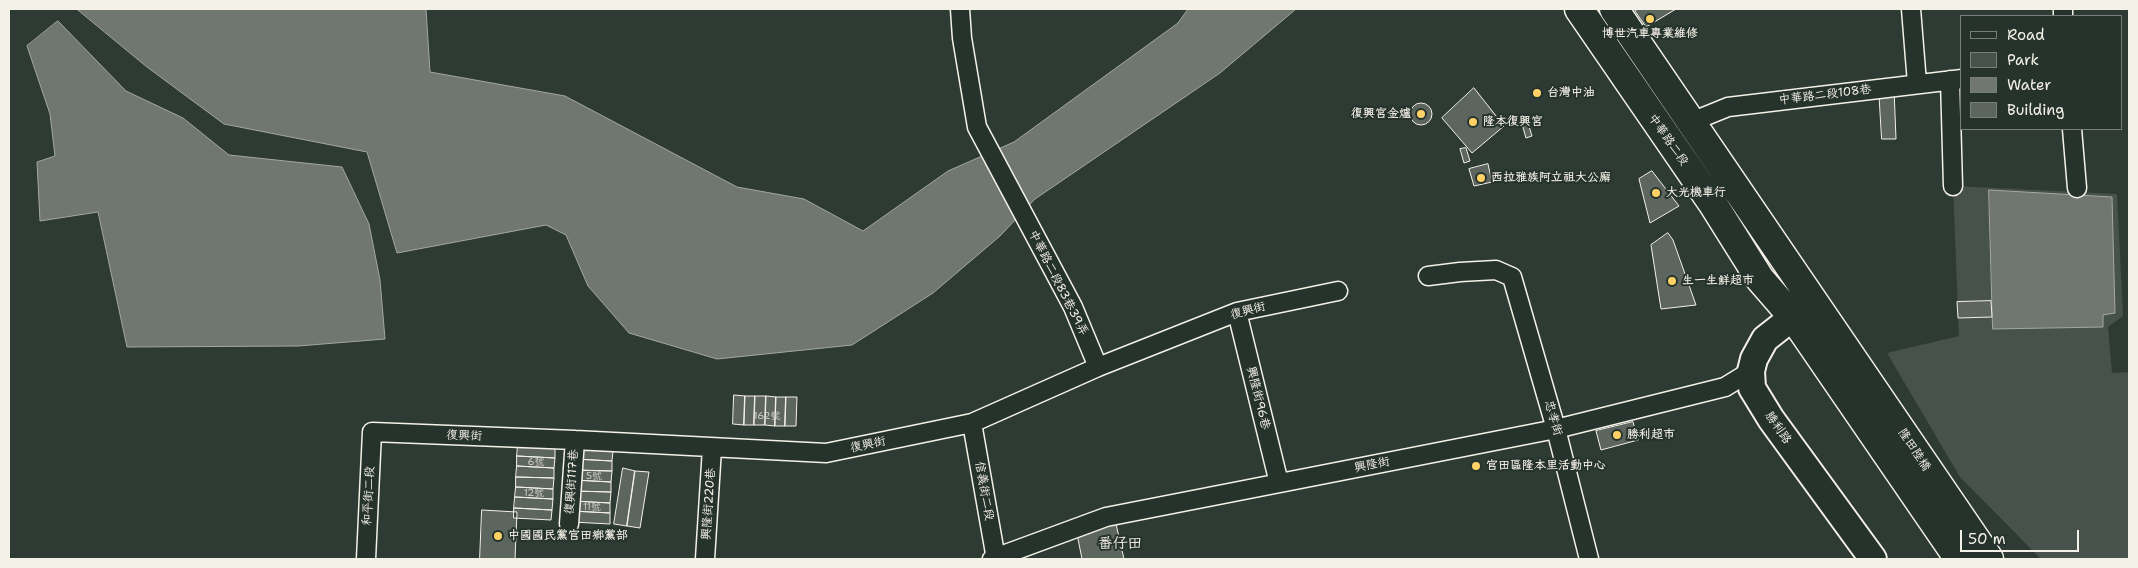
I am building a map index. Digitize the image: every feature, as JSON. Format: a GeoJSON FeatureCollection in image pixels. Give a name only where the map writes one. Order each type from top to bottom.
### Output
{"type":"FeatureCollection","features":[{"type":"Feature","properties":{"kind":"main road","name":"中華路二段"},"geometry":{"type":"LineString","coordinates":[[1578,9],[1713,204],[1760,279],[1793,317],[1845,393]]}},
{"type":"Feature","properties":{"kind":"main road"},"geometry":{"type":"LineString","coordinates":[[1614,9],[1816,303],[1793,317],[1765,339],[1754,359],[1751,371]]}},
{"type":"Feature","properties":{"kind":"main road","name":"隆田陸橋"},"geometry":{"type":"LineString","coordinates":[[1816,303],[1989,559]]}},
{"type":"Feature","properties":{"kind":"main road","name":"勝利路"},"geometry":{"type":"LineString","coordinates":[[1751,371],[1752,388],[1771,420],[1873,559]]}},
{"type":"Feature","properties":{"kind":"main road","name":"隆田陸橋"},"geometry":{"type":"LineString","coordinates":[[1845,393],[1959,559]]}},
{"type":"Feature","properties":{"kind":"street","name":"中華路二段83巷39弄"},"geometry":{"type":"LineString","coordinates":[[960,9],[962,38],[977,127],[1073,307],[1098,367]]}},
{"type":"Feature","properties":{"kind":"street"},"geometry":{"type":"LineString","coordinates":[[1911,9],[1917,83]]}},
{"type":"Feature","properties":{"kind":"street","name":"中華路二段108巷"},"geometry":{"type":"LineString","coordinates":[[1691,122],[1728,107],[1956,79]]}},
{"type":"Feature","properties":{"kind":"street"},"geometry":{"type":"LineString","coordinates":[[1953,186],[1956,79]]}},
{"type":"Feature","properties":{"kind":"street"},"geometry":{"type":"LineString","coordinates":[[2072,130],[2077,188]]}},
{"type":"Feature","properties":{"kind":"street","name":"忠孝街"},"geometry":{"type":"LineString","coordinates":[[1428,276],[1496,270],[1512,277],[1556,430],[1589,559]]}},
{"type":"Feature","properties":{"kind":"street","name":"復興街"},"geometry":{"type":"LineString","coordinates":[[372,432],[826,453],[972,423],[1098,367],[1237,312],[1338,291]]}},
{"type":"Feature","properties":{"kind":"street","name":"興隆街96巷"},"geometry":{"type":"LineString","coordinates":[[1237,312],[1279,483]]}},
{"type":"Feature","properties":{"kind":"street","name":"興隆街"},"geometry":{"type":"LineString","coordinates":[[995,559],[1106,517],[1556,430],[1725,387],[1751,371]]}},
{"type":"Feature","properties":{"kind":"street","name":"信義街二段"},"geometry":{"type":"LineString","coordinates":[[972,423],[995,559]]}},
{"type":"Feature","properties":{"kind":"street","name":"和平街二段"},"geometry":{"type":"LineString","coordinates":[[366,559],[372,432]]}},
{"type":"Feature","properties":{"kind":"street","name":"復興街117巷"},"geometry":{"type":"LineString","coordinates":[[570,524],[575,440]]}},
{"type":"Feature","properties":{"kind":"street","name":"興隆街220巷"},"geometry":{"type":"LineString","coordinates":[[705,559],[712,448]]}},
{"type":"Feature","properties":{"kind":"green space"},"geometry":{"type":"Polygon","coordinates":[[[1953,186],[2117,194],[2123,316],[2108,327],[2112,373],[2129,372],[2129,559],[2041,559],[1960,477],[1887,353],[1959,336],[1953,186]]]}},
{"type":"Feature","properties":{"kind":"water"},"geometry":{"type":"Polygon","coordinates":[[[77,9],[426,9],[430,72],[565,96],[737,187],[804,199],[863,231],[948,171],[1014,142],[1178,23],[1188,9],[1296,9],[1220,73],[1035,199],[1000,236],[933,293],[852,345],[717,359],[629,333],[588,286],[566,235],[546,225],[397,253],[367,152],[224,124],[147,67],[77,9]]]}},
{"type":"Feature","properties":{"kind":"water"},"geometry":{"type":"Polygon","coordinates":[[[58,21],[126,91],[183,118],[229,155],[342,167],[369,224],[380,280],[385,339],[298,346],[127,347],[98,212],[40,221],[37,162],[55,156],[50,114],[27,46],[58,21]]]}},
{"type":"Feature","properties":{"kind":"water"},"geometry":{"type":"Polygon","coordinates":[[[1989,190],[2112,197],[2115,313],[2103,315],[2103,327],[1993,329],[1989,190]]]}},
{"type":"Feature","properties":{"kind":"building","name":"博世汽車專業維修"},"geometry":{"type":"Polygon","coordinates":[[[1638,9],[1676,9],[1646,27],[1635,11],[1638,9]]]}},
{"type":"Feature","properties":{"kind":"building","name":"隆本復興宮"},"geometry":{"type":"Polygon","coordinates":[[[1474,88],[1504,126],[1472,153],[1442,118],[1474,88]]]}},
{"type":"Feature","properties":{"kind":"building"},"geometry":{"type":"Polygon","coordinates":[[[1879,89],[1894,89],[1896,139],[1882,139],[1879,89]]]}},
{"type":"Feature","properties":{"kind":"building","name":"復興宮金爐"},"geometry":{"type":"Polygon","coordinates":[[[1421,103],[1429,106],[1432,114],[1429,122],[1421,125],[1413,122],[1410,114],[1413,106],[1421,103]]]}},
{"type":"Feature","properties":{"kind":"building"},"geometry":{"type":"Polygon","coordinates":[[[1528,123],[1532,136],[1526,138],[1522,124],[1528,123]]]}},
{"type":"Feature","properties":{"kind":"building"},"geometry":{"type":"Polygon","coordinates":[[[1466,148],[1470,161],[1464,163],[1460,149],[1466,148]]]}},
{"type":"Feature","properties":{"kind":"building","name":"西拉雅族阿立祖大公廨"},"geometry":{"type":"Polygon","coordinates":[[[1488,164],[1492,182],[1474,186],[1469,169],[1488,164]]]}},
{"type":"Feature","properties":{"kind":"building","name":"大光機車行"},"geometry":{"type":"Polygon","coordinates":[[[1652,171],[1679,206],[1650,223],[1639,179],[1652,171]]]}},
{"type":"Feature","properties":{"kind":"building","name":"生一生鮮超市"},"geometry":{"type":"Polygon","coordinates":[[[1668,233],[1673,240],[1696,305],[1661,309],[1651,245],[1668,233]]]}},
{"type":"Feature","properties":{"kind":"building"},"geometry":{"type":"Polygon","coordinates":[[[1991,301],[1992,317],[1958,318],[1957,302],[1991,301]]]}},
{"type":"Feature","properties":{"kind":"building"},"geometry":{"type":"Polygon","coordinates":[[[734,395],[745,396],[744,425],[733,424],[734,395]]]}},
{"type":"Feature","properties":{"kind":"building"},"geometry":{"type":"Polygon","coordinates":[[[745,396],[755,396],[754,425],[744,425],[745,396]]]}},
{"type":"Feature","properties":{"kind":"building"},"geometry":{"type":"Polygon","coordinates":[[[755,396],[766,396],[765,425],[754,425],[755,396]]]}},
{"type":"Feature","properties":{"kind":"building"},"geometry":{"type":"Polygon","coordinates":[[[766,396],[776,397],[775,426],[765,425],[766,396]]]}},
{"type":"Feature","properties":{"kind":"building"},"geometry":{"type":"Polygon","coordinates":[[[776,397],[786,397],[785,426],[775,426],[776,397]]]}},
{"type":"Feature","properties":{"kind":"building"},"geometry":{"type":"Polygon","coordinates":[[[786,397],[797,397],[796,426],[785,426],[786,397]]]}},
{"type":"Feature","properties":{"kind":"building","name":"勝利超市"},"geometry":{"type":"Polygon","coordinates":[[[1633,422],[1638,440],[1601,450],[1596,431],[1633,422]]]}},
{"type":"Feature","properties":{"kind":"building"},"geometry":{"type":"Polygon","coordinates":[[[518,445],[555,447],[555,458],[517,456],[518,445]]]}},
{"type":"Feature","properties":{"kind":"building"},"geometry":{"type":"Polygon","coordinates":[[[575,449],[613,451],[612,461],[575,459],[575,449]]]}},
{"type":"Feature","properties":{"kind":"building"},"geometry":{"type":"Polygon","coordinates":[[[517,456],[555,458],[554,468],[517,466],[517,456]]]}},
{"type":"Feature","properties":{"kind":"building"},"geometry":{"type":"Polygon","coordinates":[[[575,459],[612,461],[612,471],[574,470],[575,459]]]}},
{"type":"Feature","properties":{"kind":"building"},"geometry":{"type":"Polygon","coordinates":[[[517,466],[554,468],[554,478],[516,477],[517,466]]]}},
{"type":"Feature","properties":{"kind":"building"},"geometry":{"type":"Polygon","coordinates":[[[623,468],[635,471],[627,526],[614,524],[623,468]]]}},
{"type":"Feature","properties":{"kind":"building"},"geometry":{"type":"Polygon","coordinates":[[[574,470],[612,471],[611,482],[574,480],[574,470]]]}},
{"type":"Feature","properties":{"kind":"building"},"geometry":{"type":"Polygon","coordinates":[[[635,471],[649,472],[640,528],[627,526],[635,471]]]}},
{"type":"Feature","properties":{"kind":"building"},"geometry":{"type":"Polygon","coordinates":[[[516,477],[554,478],[553,489],[516,487],[516,477]]]}},
{"type":"Feature","properties":{"kind":"building"},"geometry":{"type":"Polygon","coordinates":[[[574,480],[611,482],[611,492],[573,491],[574,480]]]}},
{"type":"Feature","properties":{"kind":"building"},"geometry":{"type":"Polygon","coordinates":[[[516,487],[553,489],[553,499],[515,497],[516,487]]]}},
{"type":"Feature","properties":{"kind":"building"},"geometry":{"type":"Polygon","coordinates":[[[573,491],[611,492],[610,503],[573,501],[573,491]]]}},
{"type":"Feature","properties":{"kind":"building"},"geometry":{"type":"Polygon","coordinates":[[[515,497],[553,499],[552,510],[514,508],[515,497]]]}},
{"type":"Feature","properties":{"kind":"building"},"geometry":{"type":"Polygon","coordinates":[[[573,501],[610,503],[610,513],[572,511],[573,501]]]}},
{"type":"Feature","properties":{"kind":"building"},"geometry":{"type":"Polygon","coordinates":[[[514,508],[552,510],[551,520],[514,518],[514,508]]]}},
{"type":"Feature","properties":{"kind":"building","name":"中國國民黨官田鄉黨部"},"geometry":{"type":"Polygon","coordinates":[[[482,510],[517,512],[515,559],[480,559],[482,510]]]}},
{"type":"Feature","properties":{"kind":"building"},"geometry":{"type":"Polygon","coordinates":[[[572,511],[610,513],[610,524],[572,522],[572,511]]]}},
{"type":"Feature","properties":{"kind":"building"},"geometry":{"type":"Polygon","coordinates":[[[1116,524],[1124,559],[1082,559],[1077,534],[1116,524]]]}},
{"type":"Feature","properties":{"kind":"place","name":"博世汽車專業維修"},"geometry":{"type":"Point","coordinates":[1650,19]}},
{"type":"Feature","properties":{"kind":"place","name":"台灣中油"},"geometry":{"type":"Point","coordinates":[1537,93]}},
{"type":"Feature","properties":{"kind":"place","name":"復興宮金爐"},"geometry":{"type":"Point","coordinates":[1421,114]}},
{"type":"Feature","properties":{"kind":"place","name":"隆本復興宮"},"geometry":{"type":"Point","coordinates":[1473,122]}},
{"type":"Feature","properties":{"kind":"place","name":"西拉雅族阿立祖大公廨"},"geometry":{"type":"Point","coordinates":[1481,178]}},
{"type":"Feature","properties":{"kind":"place","name":"大光機車行"},"geometry":{"type":"Point","coordinates":[1656,193]}},
{"type":"Feature","properties":{"kind":"place","name":"生一生鮮超市"},"geometry":{"type":"Point","coordinates":[1672,281]}},
{"type":"Feature","properties":{"kind":"place","name":"勝利超市"},"geometry":{"type":"Point","coordinates":[1617,435]}},
{"type":"Feature","properties":{"kind":"place","name":"官田區隆本里活動中心"},"geometry":{"type":"Point","coordinates":[1476,466]}},
{"type":"Feature","properties":{"kind":"place","name":"中國國民黨官田鄉黨部"},"geometry":{"type":"Point","coordinates":[498,536]}},
{"type":"Feature","properties":{"kind":"district","name":"番仔田"},"geometry":{"type":"Point","coordinates":[1120,544]}}]}
